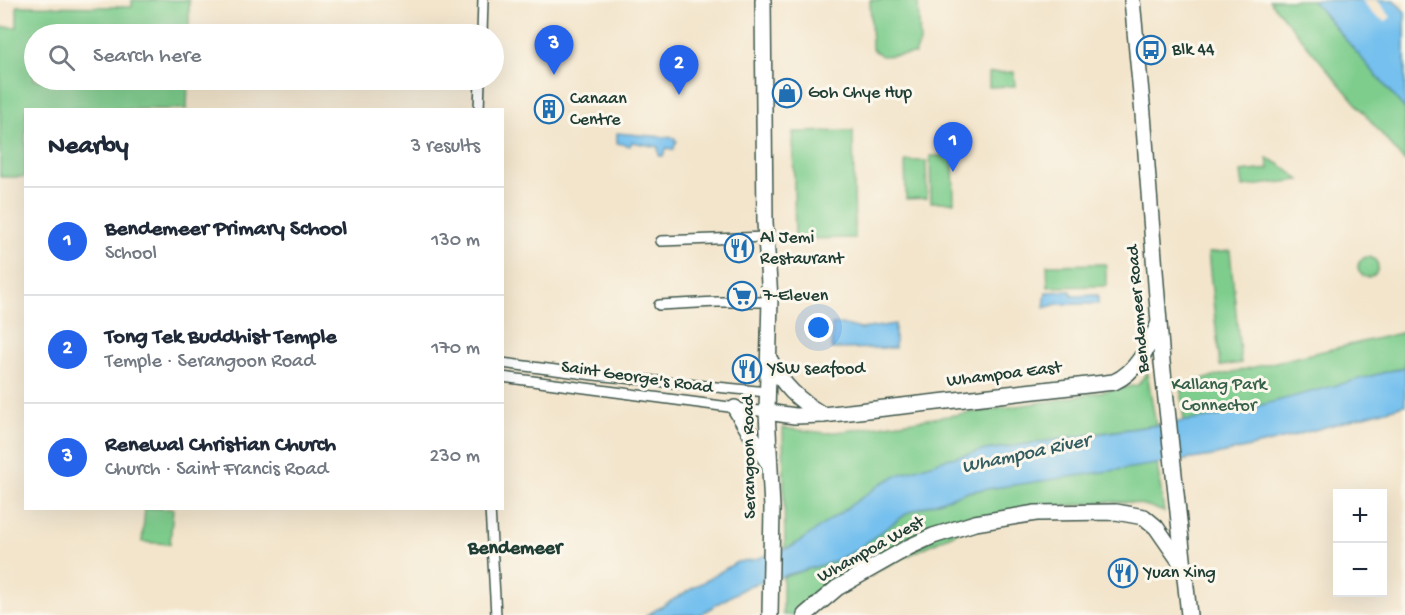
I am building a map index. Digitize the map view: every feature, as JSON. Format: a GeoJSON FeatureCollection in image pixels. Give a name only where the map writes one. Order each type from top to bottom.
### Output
{"type":"FeatureCollection","features":[{"type":"Feature","properties":{"kind":"main road","name":"Serangoon Road"},"geometry":{"type":"LineString","coordinates":[[763,0],[766,237],[770,299],[767,392],[772,508],[770,615]]}},
{"type":"Feature","properties":{"kind":"main road","name":"Bendemeer Road"},"geometry":{"type":"LineString","coordinates":[[1132,0],[1159,322],[1190,615]]}},
{"type":"Feature","properties":{"kind":"main road","name":"Whampoa East"},"geometry":{"type":"LineString","coordinates":[[767,412],[795,416],[823,416],[1114,382],[1128,373],[1139,360],[1159,322]]}},
{"type":"Feature","properties":{"kind":"main road"},"geometry":{"type":"LineString","coordinates":[[769,357],[781,380],[790,391],[823,416]]}},
{"type":"Feature","properties":{"kind":"main road"},"geometry":{"type":"LineString","coordinates":[[735,408],[769,464]]}},
{"type":"Feature","properties":{"kind":"main road","name":"Whampoa West"},"geometry":{"type":"LineString","coordinates":[[805,615],[837,588],[933,536],[975,524],[1036,513],[1116,512],[1144,517],[1156,526],[1185,568]]}},
{"type":"Feature","properties":{"kind":"street"},"geometry":{"type":"LineString","coordinates":[[482,24],[483,0]]}},
{"type":"Feature","properties":{"kind":"street"},"geometry":{"type":"LineString","coordinates":[[479,108],[480,90]]}},
{"type":"Feature","properties":{"kind":"street"},"geometry":{"type":"LineString","coordinates":[[661,241],[766,237]]}},
{"type":"Feature","properties":{"kind":"street"},"geometry":{"type":"LineString","coordinates":[[659,305],[761,302],[770,299]]}},
{"type":"Feature","properties":{"kind":"street","name":"Saint George's Road"},"geometry":{"type":"LineString","coordinates":[[504,363],[594,375],[767,392]]}},
{"type":"Feature","properties":{"kind":"street","name":"Saint George's Road"},"geometry":{"type":"LineString","coordinates":[[505,379],[767,412]]}},
{"type":"Feature","properties":{"kind":"street"},"geometry":{"type":"LineString","coordinates":[[490,510],[496,615]]}},
{"type":"Feature","properties":{"kind":"green space"},"geometry":{"type":"Polygon","coordinates":[[[132,0],[189,0],[189,24],[24,24],[24,90],[188,90],[187,108],[24,108],[24,177],[0,177],[0,27],[17,27],[17,6],[132,7],[132,0]]]}},
{"type":"Feature","properties":{"kind":"green space"},"geometry":{"type":"Polygon","coordinates":[[[870,0],[918,0],[920,43],[915,54],[882,56],[872,49],[870,0]]]}},
{"type":"Feature","properties":{"kind":"green space"},"geometry":{"type":"Polygon","coordinates":[[[1269,0],[1312,0],[1405,109],[1405,162],[1269,0]]]}},
{"type":"Feature","properties":{"kind":"green space"},"geometry":{"type":"Polygon","coordinates":[[[1014,72],[1015,86],[989,87],[989,73],[1014,72]]]}},
{"type":"Feature","properties":{"kind":"green space"},"geometry":{"type":"Polygon","coordinates":[[[853,131],[855,238],[795,239],[793,132],[853,131]]]}},
{"type":"Feature","properties":{"kind":"green space"},"geometry":{"type":"Polygon","coordinates":[[[930,156],[953,156],[954,202],[931,202],[930,156]]]}},
{"type":"Feature","properties":{"kind":"green space"},"geometry":{"type":"Polygon","coordinates":[[[1267,158],[1281,165],[1300,180],[1243,187],[1241,172],[1269,169],[1267,158]]]}},
{"type":"Feature","properties":{"kind":"green space"},"geometry":{"type":"Polygon","coordinates":[[[905,161],[926,161],[927,198],[906,199],[905,161]]]}},
{"type":"Feature","properties":{"kind":"green space"},"geometry":{"type":"Polygon","coordinates":[[[1230,251],[1241,363],[1220,366],[1208,253],[1230,251]]]}},
{"type":"Feature","properties":{"kind":"green space"},"geometry":{"type":"Polygon","coordinates":[[[1368,257],[1375,260],[1378,267],[1375,274],[1368,277],[1361,274],[1358,267],[1361,260],[1368,257]]]}},
{"type":"Feature","properties":{"kind":"green space"},"geometry":{"type":"Polygon","coordinates":[[[1106,264],[1106,286],[1048,287],[1047,265],[1106,264]]]}},
{"type":"Feature","properties":{"kind":"green space","name":"Kallang Park Connector"},"geometry":{"type":"Polygon","coordinates":[[[1405,332],[1405,367],[1238,412],[1184,423],[1181,384],[1405,332]]]}},
{"type":"Feature","properties":{"kind":"green space"},"geometry":{"type":"Polygon","coordinates":[[[1147,372],[1156,425],[986,450],[884,482],[817,531],[785,550],[783,428],[826,433],[1051,401],[1138,385],[1147,372]]]}},
{"type":"Feature","properties":{"kind":"green space"},"geometry":{"type":"Polygon","coordinates":[[[1157,463],[1164,512],[1129,502],[1103,502],[989,517],[815,600],[797,615],[783,615],[783,577],[844,557],[909,512],[966,492],[1157,463]]]}},
{"type":"Feature","properties":{"kind":"green space"},"geometry":{"type":"Polygon","coordinates":[[[145,510],[173,510],[170,544],[142,542],[145,510]]]}},
{"type":"Feature","properties":{"kind":"water"},"geometry":{"type":"Polygon","coordinates":[[[1312,0],[1394,0],[1405,12],[1405,109],[1312,0]]]}},
{"type":"Feature","properties":{"kind":"water"},"geometry":{"type":"Polygon","coordinates":[[[617,133],[675,138],[677,141],[673,150],[667,148],[663,156],[659,156],[658,147],[632,142],[630,146],[617,143],[617,133]]]}},
{"type":"Feature","properties":{"kind":"water"},"geometry":{"type":"Polygon","coordinates":[[[1071,291],[1072,296],[1098,295],[1098,304],[1057,304],[1044,308],[1046,292],[1071,291]]]}},
{"type":"Feature","properties":{"kind":"water"},"geometry":{"type":"Polygon","coordinates":[[[841,324],[861,329],[895,324],[895,348],[832,349],[832,325],[841,324]]]}},
{"type":"Feature","properties":{"kind":"water","name":"Whampoa River"},"geometry":{"type":"Polygon","coordinates":[[[1405,367],[1405,405],[1212,456],[966,492],[909,512],[855,551],[833,562],[748,586],[699,615],[647,615],[737,562],[753,560],[793,546],[884,482],[943,460],[986,450],[1220,416],[1405,367]]]}},
{"type":"Feature","properties":{"kind":"pier"},"geometry":{"type":"Polygon","coordinates":[[[1362,0],[1377,0],[1391,17],[1386,21],[1377,17],[1362,0]]]}},
{"type":"Feature","properties":{"kind":"place","name":"Blk 44"},"geometry":{"type":"Point","coordinates":[1151,50]}},
{"type":"Feature","properties":{"kind":"place","name":"Renewal Christian Church"},"geometry":{"type":"Point","coordinates":[554,75]}},
{"type":"Feature","properties":{"kind":"place","name":"Goh Chye Hup"},"geometry":{"type":"Point","coordinates":[787,93]}},
{"type":"Feature","properties":{"kind":"place","name":"Tong Tek Buddhist Temple"},"geometry":{"type":"Point","coordinates":[679,95]}},
{"type":"Feature","properties":{"kind":"place","name":"Canaan Centre"},"geometry":{"type":"Point","coordinates":[549,109]}},
{"type":"Feature","properties":{"kind":"place","name":"Bendemeer Primary School"},"geometry":{"type":"Point","coordinates":[953,172]}},
{"type":"Feature","properties":{"kind":"place","name":"Al Jemi Restaurant"},"geometry":{"type":"Point","coordinates":[739,248]}},
{"type":"Feature","properties":{"kind":"place","name":"7-Eleven"},"geometry":{"type":"Point","coordinates":[742,296]}},
{"type":"Feature","properties":{"kind":"place","name":"YSW seafood"},"geometry":{"type":"Point","coordinates":[747,369]}},
{"type":"Feature","properties":{"kind":"place","name":"Yuan Xing"},"geometry":{"type":"Point","coordinates":[1123,573]}},
{"type":"Feature","properties":{"kind":"district","name":"Bendemeer"},"geometry":{"type":"Point","coordinates":[515,549]}}]}
